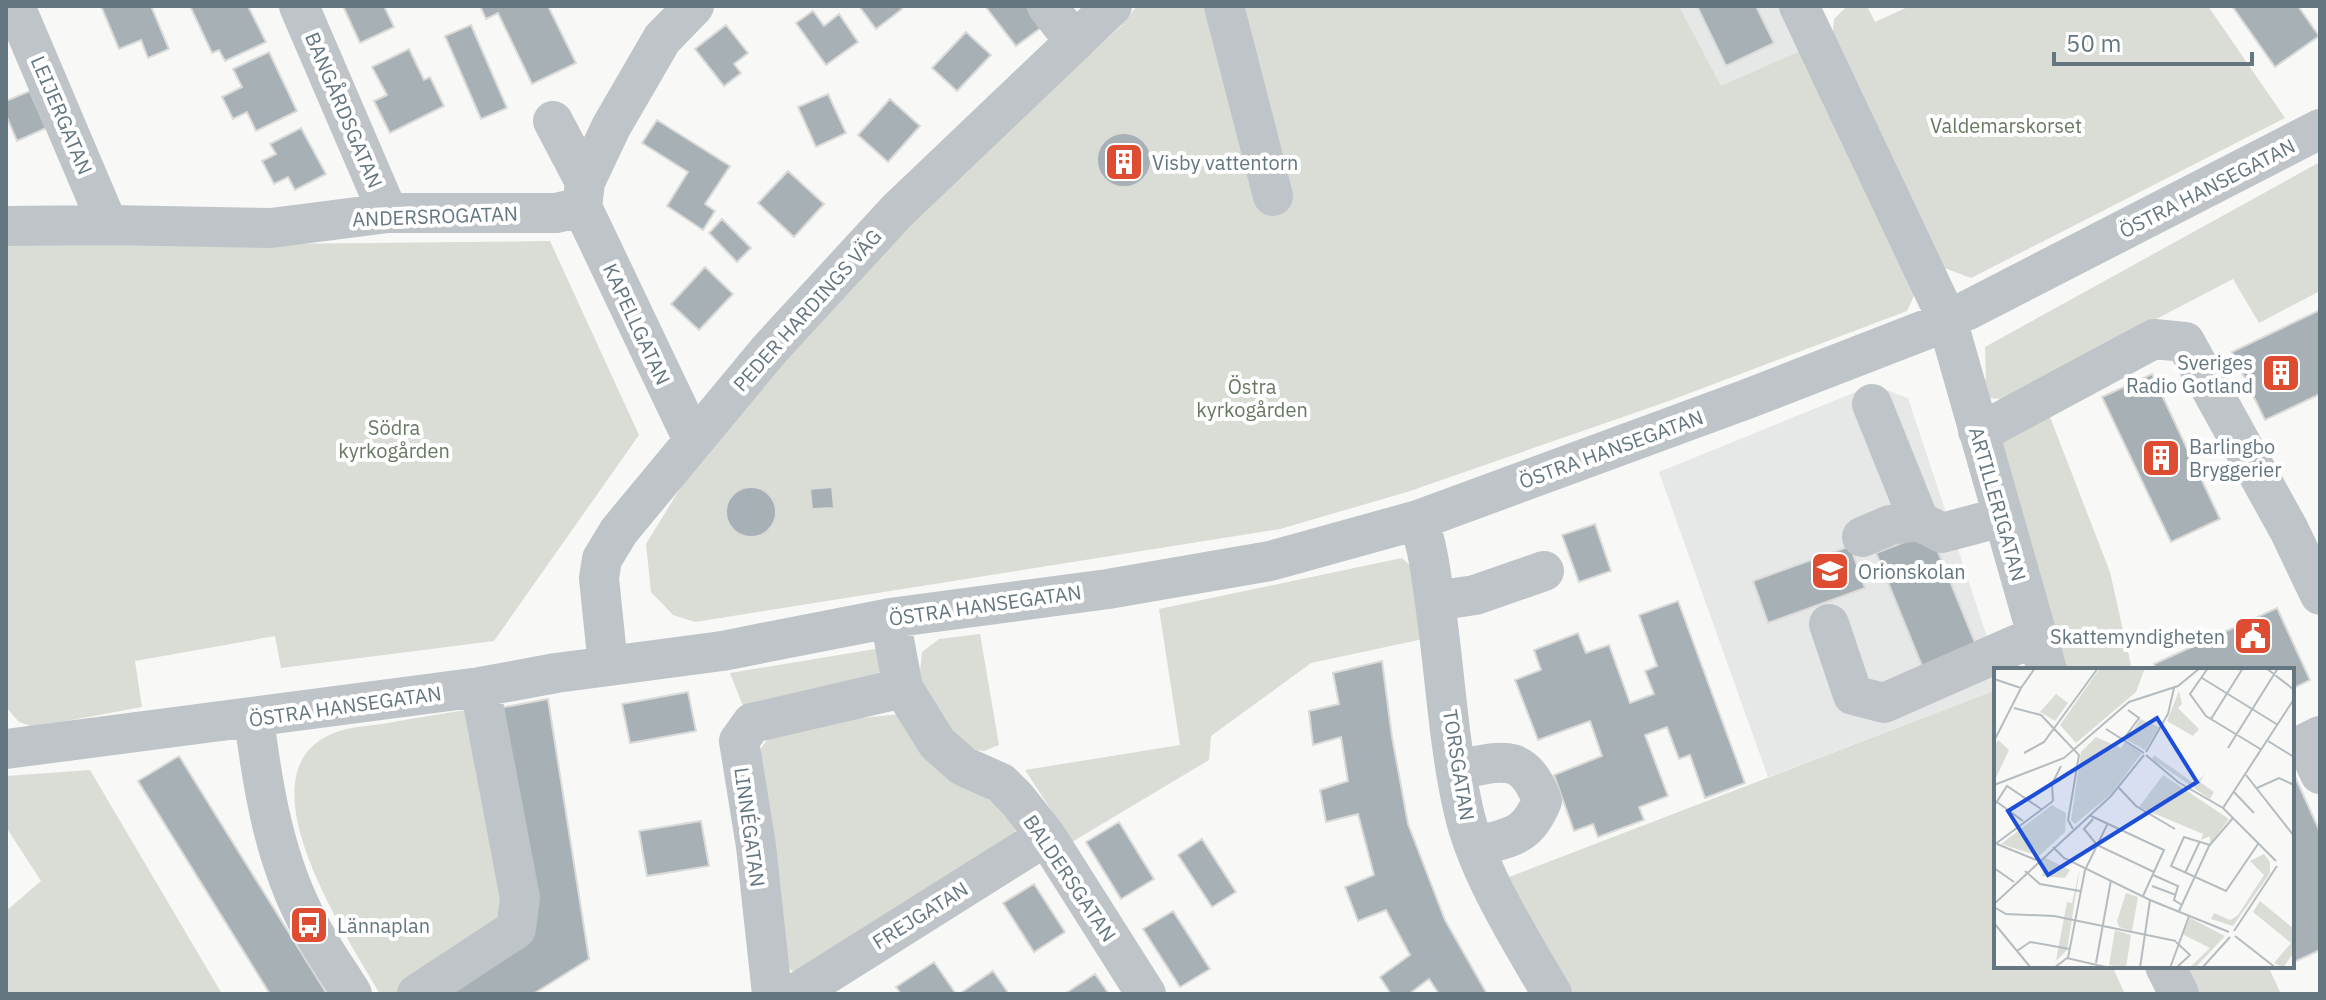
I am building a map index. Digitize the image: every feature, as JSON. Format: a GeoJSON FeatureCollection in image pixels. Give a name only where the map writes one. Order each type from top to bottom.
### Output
{"type":"FeatureCollection","features":[{"type":"Feature","properties":{"kind":"street","name":"LEIJERGATAN"},"geometry":{"type":"LineString","coordinates":[[15,6],[108,225]]}},
{"type":"Feature","properties":{"kind":"street","name":"BANGÅRDSGATAN"},"geometry":{"type":"LineString","coordinates":[[299,6],[388,213]]}},
{"type":"Feature","properties":{"kind":"street"},"geometry":{"type":"LineString","coordinates":[[583,195],[611,127],[662,39],[694,6]]}},
{"type":"Feature","properties":{"kind":"street"},"geometry":{"type":"LineString","coordinates":[[1047,6],[1075,42]]}},
{"type":"Feature","properties":{"kind":"street","name":"PEDER HARDINGS VÄG"},"geometry":{"type":"LineString","coordinates":[[608,666],[600,596],[602,559],[619,531],[769,350],[897,211],[1112,6]]}},
{"type":"Feature","properties":{"kind":"street"},"geometry":{"type":"LineString","coordinates":[[1224,6],[1273,196]]}},
{"type":"Feature","properties":{"kind":"street","name":"ARTILLERIGATAN"},"geometry":{"type":"LineString","coordinates":[[1804,8],[1947,319],[2042,653]]}},
{"type":"Feature","properties":{"kind":"street","name":"KAPELLGATAN"},"geometry":{"type":"LineString","coordinates":[[553,121],[693,440]]}},
{"type":"Feature","properties":{"kind":"street","name":"ÖSTRA HANSEGATAN"},"geometry":{"type":"LineString","coordinates":[[6,749],[480,687],[722,651],[890,618],[1108,589],[1270,561],[1418,520],[1664,430],[1947,319],[2320,129]]}},
{"type":"Feature","properties":{"kind":"street","name":"ANDERSROGATAN"},"geometry":{"type":"LineString","coordinates":[[6,226],[271,228],[388,213],[556,213],[583,195]]}},
{"type":"Feature","properties":{"kind":"street"},"geometry":{"type":"LineString","coordinates":[[1978,431],[2154,339],[2185,342],[2304,523],[2320,595]]}},
{"type":"Feature","properties":{"kind":"street"},"geometry":{"type":"LineString","coordinates":[[1872,404],[1919,521]]}},
{"type":"Feature","properties":{"kind":"street"},"geometry":{"type":"LineString","coordinates":[[1862,537],[1890,525],[1919,521],[1942,533],[2002,517]]}},
{"type":"Feature","properties":{"kind":"street","name":"TORSGATAN"},"geometry":{"type":"LineString","coordinates":[[1418,520],[1425,539],[1435,601],[1463,809],[1475,847],[1514,929],[1552,994]]}},
{"type":"Feature","properties":{"kind":"street"},"geometry":{"type":"LineString","coordinates":[[1435,601],[1475,595],[1544,571]]}},
{"type":"Feature","properties":{"kind":"street","name":"BALDERSGATAN"},"geometry":{"type":"LineString","coordinates":[[890,618],[903,688],[937,743],[963,766],[1001,783],[1046,836],[1146,994]]}},
{"type":"Feature","properties":{"kind":"street"},"geometry":{"type":"LineString","coordinates":[[1829,624],[1853,695],[1884,703],[1994,668]]}},
{"type":"Feature","properties":{"kind":"street"},"geometry":{"type":"LineString","coordinates":[[1995,668],[2042,653]]}},
{"type":"Feature","properties":{"kind":"street"},"geometry":{"type":"LineString","coordinates":[[417,994],[516,929],[520,898],[480,687]]}},
{"type":"Feature","properties":{"kind":"street","name":"LINNÉGATAN"},"geometry":{"type":"LineString","coordinates":[[772,994],[762,926],[756,846],[739,741],[752,723],[903,688]]}},
{"type":"Feature","properties":{"kind":"street"},"geometry":{"type":"LineString","coordinates":[[254,718],[260,770],[283,864],[309,925],[352,994]]}},
{"type":"Feature","properties":{"kind":"street"},"geometry":{"type":"LineString","coordinates":[[2320,736],[2306,743],[2320,774]]}},
{"type":"Feature","properties":{"kind":"street"},"geometry":{"type":"LineString","coordinates":[[1457,770],[1503,761],[1524,767],[1535,781],[1542,801],[1536,816],[1522,833],[1475,847]]}},
{"type":"Feature","properties":{"kind":"street","name":"FREJGATAN"},"geometry":{"type":"LineString","coordinates":[[795,994],[1046,836]]}},
{"type":"Feature","properties":{"kind":"street"},"geometry":{"type":"LineString","coordinates":[[2166,968],[2179,994]]}},
{"type":"Feature","properties":{"kind":"shaded area"},"geometry":{"type":"Polygon","coordinates":[[[1679,6],[1779,6],[1800,51],[1721,87],[1679,6]]]}},
{"type":"Feature","properties":{"kind":"shaded area","name":"Orionskolan"},"geometry":{"type":"Polygon","coordinates":[[[1873,385],[1908,398],[1997,668],[1994,668],[1994,691],[1768,777],[1659,472],[1873,385]]]}},
{"type":"Feature","properties":{"kind":"green space","name":"Östra kyrkogården"},"geometry":{"type":"Polygon","coordinates":[[[1137,6],[1679,6],[1721,86],[1800,51],[1915,294],[1907,311],[1666,402],[1407,492],[1280,529],[695,622],[673,615],[651,592],[646,544],[700,456],[911,219],[1121,26],[1137,6]]]}},
{"type":"Feature","properties":{"kind":"green space","name":"Valdemarskorset"},"geometry":{"type":"Polygon","coordinates":[[[1847,6],[1867,6],[1875,22],[1910,6],[2208,6],[2285,118],[1971,278],[1942,267],[1832,40],[1834,19],[1847,6]]]}},
{"type":"Feature","properties":{"kind":"green space"},"geometry":{"type":"Polygon","coordinates":[[[2320,162],[2320,291],[2259,323],[2233,279],[2003,399],[1986,398],[1976,384],[1986,379],[1985,347],[2320,162]]]}},
{"type":"Feature","properties":{"kind":"green space","name":"Södra kyrkogården"},"geometry":{"type":"Polygon","coordinates":[[[550,241],[639,435],[494,641],[281,668],[275,636],[135,661],[142,707],[34,727],[19,722],[6,707],[6,242],[279,244],[550,241]]]}},
{"type":"Feature","properties":{"kind":"green space"},"geometry":{"type":"Polygon","coordinates":[[[2043,399],[2110,572],[2132,668],[2064,668],[1992,426],[2043,399]]]}},
{"type":"Feature","properties":{"kind":"green space"},"geometry":{"type":"Polygon","coordinates":[[[1402,558],[1419,574],[1423,639],[1311,663],[1211,736],[1209,760],[1072,842],[1025,770],[1180,745],[1159,609],[1402,558]]]}},
{"type":"Feature","properties":{"kind":"green space"},"geometry":{"type":"Polygon","coordinates":[[[980,634],[999,745],[984,751],[963,748],[919,682],[922,652],[939,639],[980,634]]]}},
{"type":"Feature","properties":{"kind":"green space"},"geometry":{"type":"Polygon","coordinates":[[[875,649],[882,656],[882,668],[876,678],[743,706],[730,673],[875,649]]]}},
{"type":"Feature","properties":{"kind":"green space"},"geometry":{"type":"Polygon","coordinates":[[[1994,691],[1994,968],[2113,968],[2125,994],[1571,994],[1538,938],[1509,877],[1994,691]]]}},
{"type":"Feature","properties":{"kind":"green space"},"geometry":{"type":"Polygon","coordinates":[[[479,708],[510,886],[499,922],[397,994],[380,994],[346,936],[308,858],[297,818],[295,782],[306,753],[334,733],[479,708]]]}},
{"type":"Feature","properties":{"kind":"green space"},"geometry":{"type":"Polygon","coordinates":[[[901,714],[924,749],[1011,817],[1016,828],[1012,847],[818,969],[792,971],[781,960],[759,751],[770,736],[791,725],[901,714]]]}},
{"type":"Feature","properties":{"kind":"green space"},"geometry":{"type":"Polygon","coordinates":[[[90,770],[222,994],[6,994],[6,911],[41,881],[6,827],[6,776],[90,770]]]}},
{"type":"Feature","properties":{"kind":"green space"},"geometry":{"type":"Polygon","coordinates":[[[2188,968],[2269,968],[2281,994],[2200,994],[2188,968]]]}},
{"type":"Feature","properties":{"kind":"building"},"geometry":{"type":"Polygon","coordinates":[[[101,6],[151,6],[169,49],[148,58],[141,40],[119,49],[101,6]]]}},
{"type":"Feature","properties":{"kind":"building"},"geometry":{"type":"Polygon","coordinates":[[[190,6],[248,6],[266,42],[225,61],[219,50],[212,53],[190,6]]]}},
{"type":"Feature","properties":{"kind":"building"},"geometry":{"type":"Polygon","coordinates":[[[343,6],[384,6],[394,27],[360,43],[343,6]]]}},
{"type":"Feature","properties":{"kind":"building"},"geometry":{"type":"Polygon","coordinates":[[[480,6],[548,6],[576,63],[532,84],[498,13],[486,19],[480,6]]]}},
{"type":"Feature","properties":{"kind":"building"},"geometry":{"type":"Polygon","coordinates":[[[859,6],[900,6],[902,9],[876,29],[859,6]]]}},
{"type":"Feature","properties":{"kind":"building"},"geometry":{"type":"Polygon","coordinates":[[[985,6],[1026,6],[1042,27],[1016,46],[985,6]]]}},
{"type":"Feature","properties":{"kind":"building"},"geometry":{"type":"Polygon","coordinates":[[[1697,6],[1756,6],[1774,43],[1726,66],[1697,6]]]}},
{"type":"Feature","properties":{"kind":"building"},"geometry":{"type":"Polygon","coordinates":[[[2232,6],[2298,6],[2319,36],[2275,67],[2232,6]]]}},
{"type":"Feature","properties":{"kind":"building"},"geometry":{"type":"Polygon","coordinates":[[[813,11],[824,26],[839,14],[858,42],[826,65],[796,23],[813,11]]]}},
{"type":"Feature","properties":{"kind":"building"},"geometry":{"type":"Polygon","coordinates":[[[471,25],[507,108],[481,119],[445,36],[471,25]]]}},
{"type":"Feature","properties":{"kind":"building"},"geometry":{"type":"Polygon","coordinates":[[[726,25],[748,53],[734,64],[741,73],[724,86],[695,49],[726,25]]]}},
{"type":"Feature","properties":{"kind":"building"},"geometry":{"type":"Polygon","coordinates":[[[966,32],[991,55],[957,91],[932,68],[966,32]]]}},
{"type":"Feature","properties":{"kind":"building"},"geometry":{"type":"Polygon","coordinates":[[[409,49],[424,80],[430,77],[444,106],[390,133],[374,101],[387,95],[372,67],[409,49]]]}},
{"type":"Feature","properties":{"kind":"building"},"geometry":{"type":"Polygon","coordinates":[[[269,52],[297,111],[256,131],[247,112],[233,119],[222,97],[242,87],[233,69],[269,52]]]}},
{"type":"Feature","properties":{"kind":"building"},"geometry":{"type":"Polygon","coordinates":[[[30,91],[46,128],[17,141],[6,115],[6,101],[30,91]]]}},
{"type":"Feature","properties":{"kind":"building"},"geometry":{"type":"Polygon","coordinates":[[[828,94],[846,133],[816,147],[798,107],[828,94]]]}},
{"type":"Feature","properties":{"kind":"building"},"geometry":{"type":"Polygon","coordinates":[[[890,99],[920,126],[888,162],[858,135],[890,99]]]}},
{"type":"Feature","properties":{"kind":"building"},"geometry":{"type":"Polygon","coordinates":[[[657,120],[730,166],[705,204],[715,211],[703,230],[667,206],[688,172],[642,143],[657,120]]]}},
{"type":"Feature","properties":{"kind":"building"},"geometry":{"type":"Polygon","coordinates":[[[301,128],[326,174],[295,190],[288,177],[274,184],[262,161],[276,154],[270,144],[301,128]]]}},
{"type":"Feature","properties":{"kind":"building","name":"Visby vattentorn"},"geometry":{"type":"Polygon","coordinates":[[[1124,133],[1143,141],[1151,160],[1143,179],[1124,187],[1105,179],[1097,160],[1105,141],[1124,133]]]}},
{"type":"Feature","properties":{"kind":"building"},"geometry":{"type":"Polygon","coordinates":[[[788,171],[824,204],[794,237],[758,203],[788,171]]]}},
{"type":"Feature","properties":{"kind":"building"},"geometry":{"type":"Polygon","coordinates":[[[722,219],[751,248],[737,262],[709,233],[722,219]]]}},
{"type":"Feature","properties":{"kind":"building"},"geometry":{"type":"Polygon","coordinates":[[[705,267],[733,294],[699,330],[671,304],[705,267]]]}},
{"type":"Feature","properties":{"kind":"building","name":"Sveriges Radio Gotland"},"geometry":{"type":"Polygon","coordinates":[[[2320,310],[2320,394],[2265,420],[2232,352],[2320,310]]]}},
{"type":"Feature","properties":{"kind":"building","name":"Barlingbo Bryggerier"},"geometry":{"type":"Polygon","coordinates":[[[2152,374],[2220,519],[2171,542],[2102,397],[2152,374]]]}},
{"type":"Feature","properties":{"kind":"building"},"geometry":{"type":"Polygon","coordinates":[[[751,487],[769,494],[776,512],[769,530],[751,537],[733,530],[726,512],[733,494],[751,487]]]}},
{"type":"Feature","properties":{"kind":"building"},"geometry":{"type":"Polygon","coordinates":[[[832,487],[834,508],[812,509],[810,489],[832,487]]]}},
{"type":"Feature","properties":{"kind":"building"},"geometry":{"type":"Polygon","coordinates":[[[1595,524],[1611,571],[1579,582],[1562,535],[1595,524]]]}},
{"type":"Feature","properties":{"kind":"building"},"geometry":{"type":"Polygon","coordinates":[[[1930,532],[1976,645],[1922,666],[1876,553],[1930,532]]]}},
{"type":"Feature","properties":{"kind":"building"},"geometry":{"type":"Polygon","coordinates":[[[1850,546],[1865,588],[1768,623],[1753,581],[1850,546]]]}},
{"type":"Feature","properties":{"kind":"building"},"geometry":{"type":"Polygon","coordinates":[[[1678,601],[1745,783],[1705,798],[1690,755],[1679,759],[1667,727],[1645,735],[1668,796],[1639,807],[1644,820],[1598,837],[1593,824],[1574,831],[1554,775],[1602,756],[1590,721],[1538,740],[1515,680],[1541,670],[1534,650],[1578,633],[1586,653],[1609,645],[1630,703],[1654,694],[1645,671],[1657,666],[1639,615],[1678,601]]]}},
{"type":"Feature","properties":{"kind":"building","name":"Skattemyndigheten"},"geometry":{"type":"Polygon","coordinates":[[[2277,608],[2310,680],[2294,688],[2294,668],[2156,668],[2154,664],[2277,608]]]}},
{"type":"Feature","properties":{"kind":"building"},"geometry":{"type":"Polygon","coordinates":[[[1382,661],[1408,824],[1445,920],[1487,994],[1439,994],[1429,979],[1409,994],[1391,994],[1380,977],[1410,955],[1386,910],[1358,921],[1345,887],[1374,875],[1358,814],[1326,822],[1320,790],[1348,781],[1341,737],[1313,745],[1309,711],[1339,704],[1333,673],[1382,661]]]}},
{"type":"Feature","properties":{"kind":"building"},"geometry":{"type":"Polygon","coordinates":[[[688,692],[696,731],[630,743],[622,704],[688,692]]]}},
{"type":"Feature","properties":{"kind":"building"},"geometry":{"type":"Polygon","coordinates":[[[548,699],[589,959],[533,994],[433,994],[531,931],[494,709],[548,699]]]}},
{"type":"Feature","properties":{"kind":"building"},"geometry":{"type":"Polygon","coordinates":[[[179,756],[327,994],[270,994],[138,781],[179,756]]]}},
{"type":"Feature","properties":{"kind":"building"},"geometry":{"type":"Polygon","coordinates":[[[2294,774],[2320,832],[2320,950],[2294,962],[2294,774]]]}},
{"type":"Feature","properties":{"kind":"building"},"geometry":{"type":"Polygon","coordinates":[[[701,821],[709,866],[647,876],[639,831],[701,821]]]}},
{"type":"Feature","properties":{"kind":"building"},"geometry":{"type":"Polygon","coordinates":[[[1119,822],[1154,879],[1121,899],[1086,842],[1119,822]]]}},
{"type":"Feature","properties":{"kind":"building"},"geometry":{"type":"Polygon","coordinates":[[[1202,839],[1236,892],[1212,907],[1178,855],[1202,839]]]}},
{"type":"Feature","properties":{"kind":"building"},"geometry":{"type":"Polygon","coordinates":[[[1034,884],[1065,932],[1034,952],[1003,903],[1034,884]]]}},
{"type":"Feature","properties":{"kind":"building"},"geometry":{"type":"Polygon","coordinates":[[[1173,911],[1210,969],[1180,987],[1143,929],[1173,911]]]}},
{"type":"Feature","properties":{"kind":"building"},"geometry":{"type":"Polygon","coordinates":[[[934,962],[956,994],[901,994],[896,987],[934,962]]]}},
{"type":"Feature","properties":{"kind":"building"},"geometry":{"type":"Polygon","coordinates":[[[993,971],[1009,994],[959,994],[993,971]]]}},
{"type":"Feature","properties":{"kind":"building"},"geometry":{"type":"Polygon","coordinates":[[[1095,974],[1109,994],[1066,994],[1066,993],[1095,974]]]}},
{"type":"Feature","properties":{"kind":"place","name":"Visby vattentorn"},"geometry":{"type":"Point","coordinates":[1124,162]}},
{"type":"Feature","properties":{"kind":"place","name":"Sveriges Radio Gotland"},"geometry":{"type":"Point","coordinates":[2281,373]}},
{"type":"Feature","properties":{"kind":"place","name":"Barlingbo Bryggerier"},"geometry":{"type":"Point","coordinates":[2161,458]}},
{"type":"Feature","properties":{"kind":"place","name":"Orionskolan"},"geometry":{"type":"Point","coordinates":[1830,571]}},
{"type":"Feature","properties":{"kind":"place","name":"Skattemyndigheten"},"geometry":{"type":"Point","coordinates":[2253,636]}},
{"type":"Feature","properties":{"kind":"place","name":"Lännaplan"},"geometry":{"type":"Point","coordinates":[309,925]}}]}
